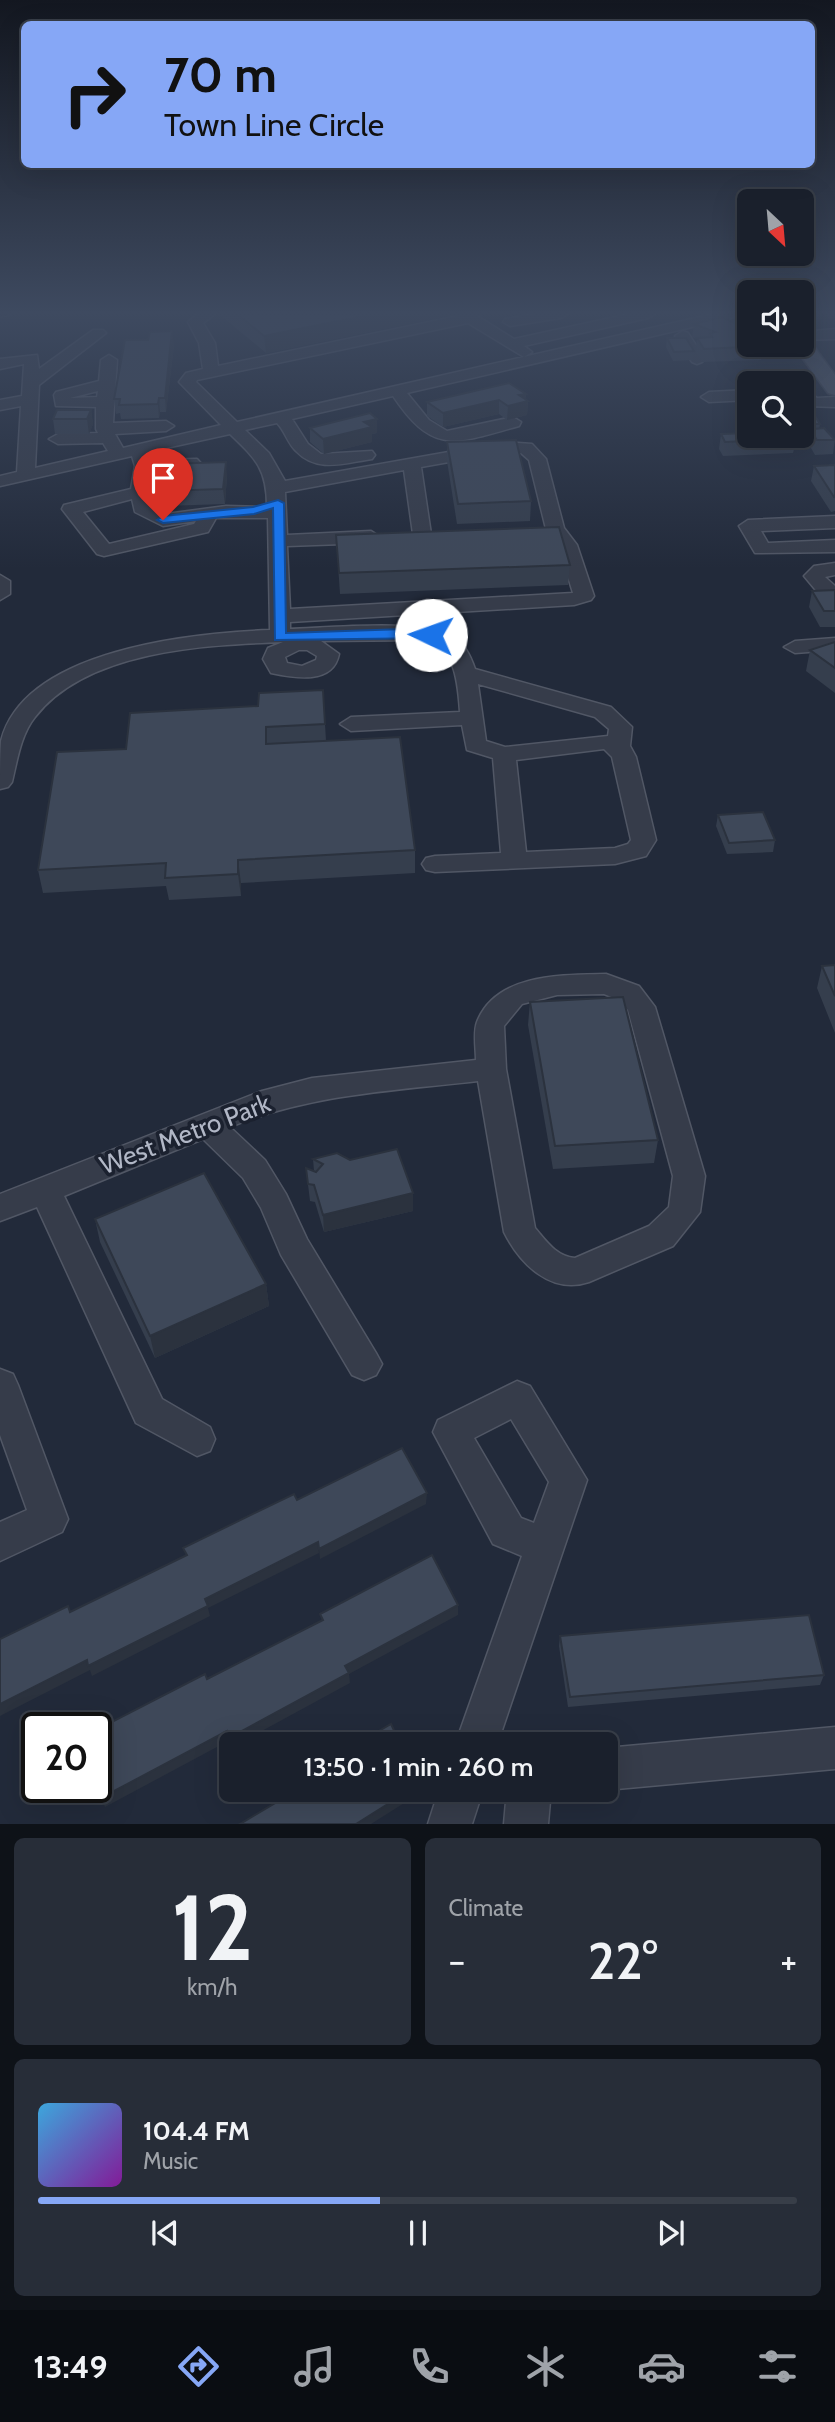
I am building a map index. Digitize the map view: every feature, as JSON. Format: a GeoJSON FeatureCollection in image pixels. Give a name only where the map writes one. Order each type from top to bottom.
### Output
{"type":"FeatureCollection","features":[{"type":"Feature","properties":{"kind":"street"},"geometry":{"type":"LineString","coordinates":[[26,475],[30,399]]}},
{"type":"Feature","properties":{"kind":"street"},"geometry":{"type":"LineString","coordinates":[[62,399],[62,403],[105,421]]}},
{"type":"Feature","properties":{"kind":"street"},"geometry":{"type":"LineString","coordinates":[[107,399],[105,421],[119,454],[145,471],[184,463],[191,463],[198,470],[180,474]]}},
{"type":"Feature","properties":{"kind":"street"},"geometry":{"type":"LineString","coordinates":[[203,399],[263,457],[278,502],[280,634]]}},
{"type":"Feature","properties":{"kind":"street"},"geometry":{"type":"LineString","coordinates":[[209,514],[201,528],[107,551],[71,509],[231,428],[358,399]]}},
{"type":"Feature","properties":{"kind":"street"},"geometry":{"type":"LineString","coordinates":[[403,399],[420,424],[439,437],[461,436],[513,422]]}},
{"type":"Feature","properties":{"kind":"street"},"geometry":{"type":"LineString","coordinates":[[814,404],[835,402]]}},
{"type":"Feature","properties":{"kind":"street"},"geometry":{"type":"LineString","coordinates":[[217,414],[242,408]]}},
{"type":"Feature","properties":{"kind":"street"},"geometry":{"type":"LineString","coordinates":[[59,417],[166,426]]}},
{"type":"Feature","properties":{"kind":"street"},"geometry":{"type":"LineString","coordinates":[[281,417],[295,433],[301,447],[320,460],[398,450],[417,458]]}},
{"type":"Feature","properties":{"kind":"street"},"geometry":{"type":"LineString","coordinates":[[58,439],[105,421]]}},
{"type":"Feature","properties":{"kind":"street"},"geometry":{"type":"LineString","coordinates":[[0,782],[9,744],[27,711],[47,691],[86,669],[163,645],[280,634],[584,596],[567,545],[555,529],[537,459],[526,448],[505,447],[417,458],[254,511],[163,520],[142,508],[145,471]]}},
{"type":"Feature","properties":{"kind":"street"},"geometry":{"type":"LineString","coordinates":[[0,481],[119,454]]}},
{"type":"Feature","properties":{"kind":"street"},"geometry":{"type":"LineString","coordinates":[[278,541],[416,535],[417,458]]}},
{"type":"Feature","properties":{"kind":"street"},"geometry":{"type":"LineString","coordinates":[[835,522],[748,526],[762,549],[835,546]]}},
{"type":"Feature","properties":{"kind":"street"},"geometry":{"type":"LineString","coordinates":[[529,530],[555,529]]}},
{"type":"Feature","properties":{"kind":"street"},"geometry":{"type":"LineString","coordinates":[[835,569],[821,570],[814,576],[826,590],[835,593]]}},
{"type":"Feature","properties":{"kind":"street"},"geometry":{"type":"LineString","coordinates":[[0,581],[0,594]]}},
{"type":"Feature","properties":{"kind":"street"},"geometry":{"type":"LineString","coordinates":[[280,634],[431,635],[448,642],[457,650],[465,673],[475,746],[504,754],[605,742],[618,746]]}},
{"type":"Feature","properties":{"kind":"street"},"geometry":{"type":"LineString","coordinates":[[280,634],[295,644],[312,644],[328,654],[359,635]]}},
{"type":"Feature","properties":{"kind":"street"},"geometry":{"type":"LineString","coordinates":[[795,647],[835,643]]}},
{"type":"Feature","properties":{"kind":"street"},"geometry":{"type":"LineString","coordinates":[[435,864],[615,856],[637,849],[645,840],[624,757],[618,746],[621,727],[603,712],[465,673]]}},
{"type":"Feature","properties":{"kind":"street"},"geometry":{"type":"LineString","coordinates":[[351,724],[471,718]]}},
{"type":"Feature","properties":{"kind":"street"},"geometry":{"type":"LineString","coordinates":[[504,754],[514,860]]}},
{"type":"Feature","properties":{"kind":"street"},"geometry":{"type":"LineString","coordinates":[[606,984],[629,993],[641,1007],[689,1176],[684,1212],[661,1236],[578,1272],[558,1270],[539,1257],[520,1232],[491,1069],[490,1024],[512,998],[557,985],[606,984]]}},
{"type":"Feature","properties":{"kind":"street"},"geometry":{"type":"LineString","coordinates":[[377,1081],[491,1069]]}},
{"type":"Feature","properties":{"kind":"street","name":"West Metro Park"},"geometry":{"type":"LineString","coordinates":[[0,1208],[262,1102],[296,1092],[377,1081]]}},
{"type":"Feature","properties":{"kind":"street"},"geometry":{"type":"LineString","coordinates":[[207,1124],[254,1169],[275,1203],[292,1245],[365,1364]]}},
{"type":"Feature","properties":{"kind":"street"},"geometry":{"type":"LineString","coordinates":[[45,1190],[149,1411],[197,1439]]}},
{"type":"Feature","properties":{"kind":"street"},"geometry":{"type":"LineString","coordinates":[[0,1385],[49,1519],[0,1542]]}},
{"type":"Feature","properties":{"kind":"street"},"geometry":{"type":"LineString","coordinates":[[481,1732],[546,1547]]}},
{"type":"Feature","properties":{"kind":"street"},"geometry":{"type":"LineString","coordinates":[[618,1768],[835,1748]]}},
{"type":"Feature","properties":{"kind":"street"},"geometry":{"type":"LineString","coordinates":[[450,1824],[457,1802]]}},
{"type":"Feature","properties":{"kind":"street"},"geometry":{"type":"LineString","coordinates":[[526,1824],[528,1802]]}},
{"type":"Feature","properties":{"kind":"building"},"geometry":{"type":"Polygon","coordinates":[[[120,399],[159,399],[158,404],[119,405],[120,399]]]}},
{"type":"Feature","properties":{"kind":"building"},"geometry":{"type":"Polygon","coordinates":[[[439,399],[525,399],[528,401],[508,406],[499,400],[443,413],[427,402],[439,399]]]}},
{"type":"Feature","properties":{"kind":"building"},"geometry":{"type":"Polygon","coordinates":[[[57,410],[91,410],[87,419],[53,419],[57,410]]]}},
{"type":"Feature","properties":{"kind":"building"},"geometry":{"type":"Polygon","coordinates":[[[370,413],[377,419],[364,422],[372,427],[323,439],[310,428],[370,413]]]}},
{"type":"Feature","properties":{"kind":"building"},"geometry":{"type":"Polygon","coordinates":[[[824,428],[835,440],[817,440],[814,429],[824,428]]]}},
{"type":"Feature","properties":{"kind":"building"},"geometry":{"type":"Polygon","coordinates":[[[737,433],[737,441],[725,442],[721,434],[737,433]]]}},
{"type":"Feature","properties":{"kind":"building"},"geometry":{"type":"Polygon","coordinates":[[[516,440],[531,501],[458,504],[447,442],[516,440]]]}},
{"type":"Feature","properties":{"kind":"building"},"geometry":{"type":"Polygon","coordinates":[[[226,462],[223,489],[163,491],[167,464],[226,462]]]}},
{"type":"Feature","properties":{"kind":"building"},"geometry":{"type":"Polygon","coordinates":[[[835,465],[835,496],[834,497],[814,466],[835,465]]]}},
{"type":"Feature","properties":{"kind":"building"},"geometry":{"type":"Polygon","coordinates":[[[160,466],[167,466],[165,476],[158,474],[160,466]]]}},
{"type":"Feature","properties":{"kind":"building"},"geometry":{"type":"Polygon","coordinates":[[[559,527],[570,565],[339,573],[336,535],[559,527]]]}},
{"type":"Feature","properties":{"kind":"building"},"geometry":{"type":"Polygon","coordinates":[[[835,590],[835,611],[824,611],[812,591],[835,590]]]}},
{"type":"Feature","properties":{"kind":"building"},"geometry":{"type":"Polygon","coordinates":[[[835,642],[835,668],[810,650],[835,642]]]}},
{"type":"Feature","properties":{"kind":"building"},"geometry":{"type":"Polygon","coordinates":[[[323,690],[325,724],[266,727],[266,744],[400,737],[415,850],[238,860],[238,874],[165,878],[166,863],[38,870],[57,752],[126,749],[130,713],[258,706],[259,693],[323,690]]]}},
{"type":"Feature","properties":{"kind":"building"},"geometry":{"type":"Polygon","coordinates":[[[763,812],[775,840],[729,843],[718,815],[763,812]]]}},
{"type":"Feature","properties":{"kind":"building"},"geometry":{"type":"Polygon","coordinates":[[[835,965],[835,996],[822,966],[835,965]]]}},
{"type":"Feature","properties":{"kind":"building"},"geometry":{"type":"Polygon","coordinates":[[[623,997],[658,1140],[555,1146],[530,1002],[623,997]]]}},
{"type":"Feature","properties":{"kind":"building"},"geometry":{"type":"Polygon","coordinates":[[[397,1149],[413,1193],[323,1215],[314,1185],[308,1184],[306,1168],[316,1172],[323,1164],[313,1159],[337,1153],[350,1160],[397,1149]]]}},
{"type":"Feature","properties":{"kind":"building"},"geometry":{"type":"Polygon","coordinates":[[[204,1173],[266,1284],[150,1336],[95,1219],[204,1173]]]}},
{"type":"Feature","properties":{"kind":"building"},"geometry":{"type":"Polygon","coordinates":[[[402,1448],[427,1493],[319,1549],[318,1542],[205,1599],[208,1606],[88,1666],[87,1660],[0,1704],[0,1639],[68,1606],[70,1612],[187,1555],[183,1548],[294,1494],[297,1500],[402,1448]]]}},
{"type":"Feature","properties":{"kind":"building"},"geometry":{"type":"Polygon","coordinates":[[[432,1555],[458,1605],[345,1666],[349,1673],[240,1732],[219,1732],[219,1735],[112,1792],[112,1722],[205,1674],[207,1679],[323,1620],[320,1614],[432,1555]]]}},
{"type":"Feature","properties":{"kind":"building"},"geometry":{"type":"Polygon","coordinates":[[[809,1615],[824,1675],[570,1697],[560,1636],[809,1615]]]}},
{"type":"Feature","properties":{"kind":"building"},"geometry":{"type":"Polygon","coordinates":[[[391,1724],[395,1732],[377,1732],[391,1724]]]}},
{"type":"Feature","properties":{"kind":"building"},"geometry":{"type":"Polygon","coordinates":[[[391,1802],[356,1824],[240,1824],[275,1803],[391,1802]]]}},
{"type":"Feature","properties":{"kind":"route"},"geometry":{"type":"LineString","coordinates":[[163,520],[216,512],[254,511],[278,503],[280,637],[405,633],[431,635]]}}]}
